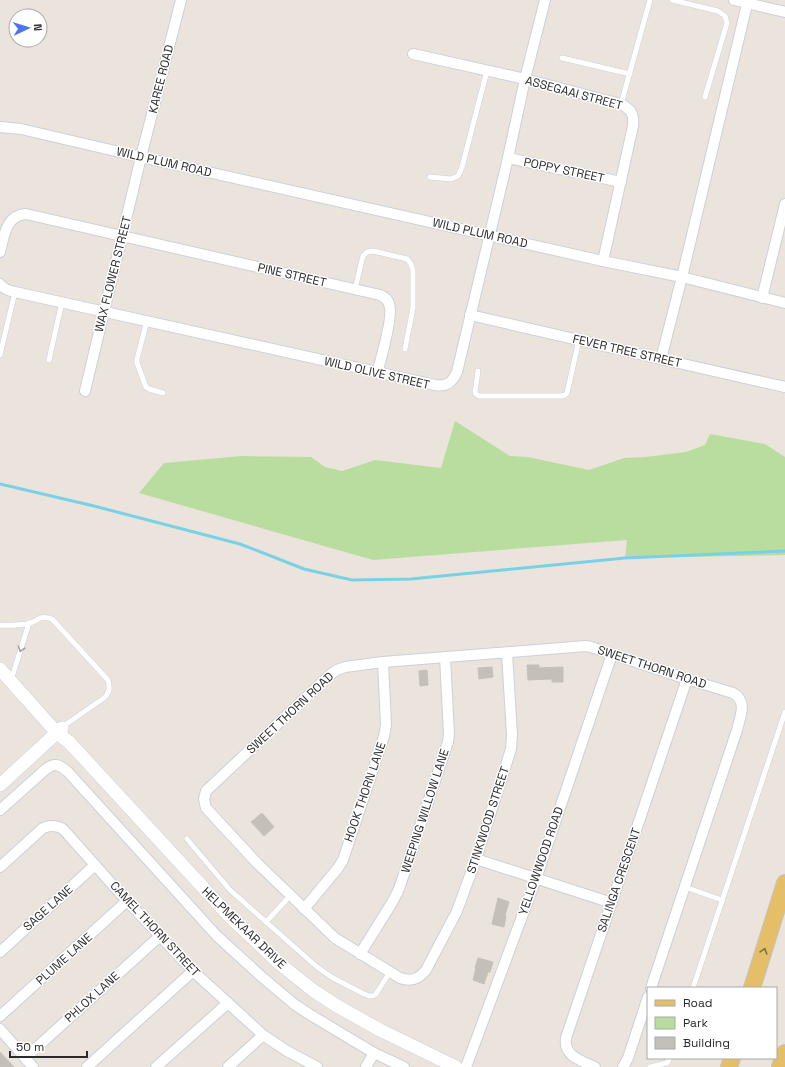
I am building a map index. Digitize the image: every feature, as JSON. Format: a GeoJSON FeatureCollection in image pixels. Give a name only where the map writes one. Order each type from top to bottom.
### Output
{"type":"FeatureCollection","features":[{"type":"Feature","properties":{"kind":"main road"},"geometry":{"type":"LineString","coordinates":[[752,987],[785,883]]}},
{"type":"Feature","properties":{"kind":"main road"},"geometry":{"type":"LineString","coordinates":[[780,1067],[785,1053]]}},
{"type":"Feature","properties":{"kind":"street","name":"KAREE ROAD"},"geometry":{"type":"LineString","coordinates":[[141,157],[182,0]]}},
{"type":"Feature","properties":{"kind":"street","name":"WILD OLIVE STREET"},"geometry":{"type":"LineString","coordinates":[[0,284],[7,290],[104,312],[435,386],[443,386],[447,384],[454,378],[456,372],[545,0]]}},
{"type":"Feature","properties":{"kind":"street"},"geometry":{"type":"LineString","coordinates":[[734,0],[748,2],[785,12]]}},
{"type":"Feature","properties":{"kind":"street"},"geometry":{"type":"LineString","coordinates":[[661,359],[748,2]]}},
{"type":"Feature","properties":{"kind":"street","name":"ASSEGAAI STREET"},"geometry":{"type":"LineString","coordinates":[[413,54],[621,104],[630,110],[634,119],[633,126],[603,261]]}},
{"type":"Feature","properties":{"kind":"street","name":"WILD PLUM ROAD"},"geometry":{"type":"LineString","coordinates":[[0,127],[21,129],[603,261],[682,277],[785,303]]}},
{"type":"Feature","properties":{"kind":"street","name":"WAX FLOWER STREET"},"geometry":{"type":"LineString","coordinates":[[85,391],[141,157]]}},
{"type":"Feature","properties":{"kind":"street","name":"POPPY STREET"},"geometry":{"type":"LineString","coordinates":[[508,158],[621,182]]}},
{"type":"Feature","properties":{"kind":"street"},"geometry":{"type":"LineString","coordinates":[[762,298],[783,219],[785,204]]}},
{"type":"Feature","properties":{"kind":"street"},"geometry":{"type":"LineString","coordinates":[[0,252],[8,224],[15,216],[22,214],[122,236]]}},
{"type":"Feature","properties":{"kind":"street","name":"PINE STREET"},"geometry":{"type":"LineString","coordinates":[[122,236],[380,295],[390,304],[391,315],[378,373]]}},
{"type":"Feature","properties":{"kind":"street","name":"FEVER TREE STREET"},"geometry":{"type":"LineString","coordinates":[[470,315],[785,387]]}},
{"type":"Feature","properties":{"kind":"street","name":"SWEET THORN ROAD"},"geometry":{"type":"LineString","coordinates":[[421,976],[413,980],[405,980],[400,978],[335,938],[256,863],[206,808],[204,799],[206,791],[331,674],[345,667],[383,662],[586,646],[733,693],[741,702],[742,709],[737,730],[685,887]]}},
{"type":"Feature","properties":{"kind":"street","name":"STINKWOOD STREET"},"geometry":{"type":"LineString","coordinates":[[421,976],[426,970],[456,915],[476,859],[512,744],[507,652]]}},
{"type":"Feature","properties":{"kind":"street","name":"YELLOWWOOD ROAD"},"geometry":{"type":"LineString","coordinates":[[466,1067],[536,879],[612,654]]}},
{"type":"Feature","properties":{"kind":"street","name":"WEEPING WILLOW LANE"},"geometry":{"type":"LineString","coordinates":[[360,954],[399,889],[447,745],[449,734],[445,657]]}},
{"type":"Feature","properties":{"kind":"street","name":"HELPMEKAAR DRIVE"},"geometry":{"type":"LineString","coordinates":[[0,660],[69,742],[198,884],[280,964],[314,991],[337,1006],[380,1030],[456,1067]]}},
{"type":"Feature","properties":{"kind":"street","name":"HOOK THORN LANE"},"geometry":{"type":"LineString","coordinates":[[304,909],[343,860],[384,736],[386,725],[383,662]]}},
{"type":"Feature","properties":{"kind":"street","name":"HELPMEKAAR DRIVE"},"geometry":{"type":"LineString","coordinates":[[0,669],[59,730]]}},
{"type":"Feature","properties":{"kind":"street","name":"SALINGA CRESCENT"},"geometry":{"type":"LineString","coordinates":[[595,1067],[573,1057],[569,1052],[566,1041],[687,679]]}},
{"type":"Feature","properties":{"kind":"street"},"geometry":{"type":"LineString","coordinates":[[0,785],[59,730]]}},
{"type":"Feature","properties":{"kind":"street"},"geometry":{"type":"LineString","coordinates":[[0,810],[49,767],[52,765],[60,766],[68,772],[216,936],[236,954],[294,1004],[374,1053],[404,1067]]}},
{"type":"Feature","properties":{"kind":"street","name":"CAMEL THORN STREET"},"geometry":{"type":"LineString","coordinates":[[0,867],[43,828],[47,826],[54,826],[63,829],[127,901],[193,971],[263,1034],[302,1064],[317,1067]]}},
{"type":"Feature","properties":{"kind":"street"},"geometry":{"type":"LineString","coordinates":[[476,859],[612,903]]}},
{"type":"Feature","properties":{"kind":"street","name":"SAGE LANE"},"geometry":{"type":"LineString","coordinates":[[0,952],[96,865]]}},
{"type":"Feature","properties":{"kind":"street"},"geometry":{"type":"LineString","coordinates":[[651,987],[685,887]]}},
{"type":"Feature","properties":{"kind":"street","name":"PLUME LANE"},"geometry":{"type":"LineString","coordinates":[[0,1016],[127,901]]}},
{"type":"Feature","properties":{"kind":"street","name":"PHLOX LANE"},"geometry":{"type":"LineString","coordinates":[[25,1058],[160,936]]}},
{"type":"Feature","properties":{"kind":"street"},"geometry":{"type":"LineString","coordinates":[[87,1067],[193,971]]}},
{"type":"Feature","properties":{"kind":"street"},"geometry":{"type":"LineString","coordinates":[[623,1067],[628,1058],[647,1000]]}},
{"type":"Feature","properties":{"kind":"street"},"geometry":{"type":"LineString","coordinates":[[156,1067],[228,1002]]}},
{"type":"Feature","properties":{"kind":"street"},"geometry":{"type":"LineString","coordinates":[[0,1029],[33,1067]]}},
{"type":"Feature","properties":{"kind":"street"},"geometry":{"type":"LineString","coordinates":[[228,1067],[263,1034]]}},
{"type":"Feature","properties":{"kind":"street"},"geometry":{"type":"LineString","coordinates":[[366,1067],[374,1053]]}},
{"type":"Feature","properties":{"kind":"lane"},"geometry":{"type":"LineString","coordinates":[[621,104],[650,0]]}},
{"type":"Feature","properties":{"kind":"lane"},"geometry":{"type":"LineString","coordinates":[[672,0],[718,11],[725,16],[727,23],[705,97]]}},
{"type":"Feature","properties":{"kind":"lane"},"geometry":{"type":"LineString","coordinates":[[562,58],[630,74]]}},
{"type":"Feature","properties":{"kind":"lane"},"geometry":{"type":"LineString","coordinates":[[430,177],[451,179],[458,176],[462,167],[487,71]]}},
{"type":"Feature","properties":{"kind":"lane"},"geometry":{"type":"LineString","coordinates":[[355,289],[364,256],[367,252],[373,250],[407,259],[411,264],[412,270],[413,308],[405,349]]}},
{"type":"Feature","properties":{"kind":"lane"},"geometry":{"type":"LineString","coordinates":[[0,355],[15,292]]}},
{"type":"Feature","properties":{"kind":"lane"},"geometry":{"type":"LineString","coordinates":[[48,360],[62,302]]}},
{"type":"Feature","properties":{"kind":"lane"},"geometry":{"type":"LineString","coordinates":[[147,321],[137,362],[146,386],[149,389],[162,393]]}},
{"type":"Feature","properties":{"kind":"lane"},"geometry":{"type":"LineString","coordinates":[[478,371],[476,394],[479,396],[565,395],[579,340]]}},
{"type":"Feature","properties":{"kind":"lane"},"geometry":{"type":"LineString","coordinates":[[0,626],[12,626],[29,623],[42,617],[52,619],[108,680],[110,687],[109,693],[59,730]]}},
{"type":"Feature","properties":{"kind":"lane"},"geometry":{"type":"LineString","coordinates":[[13,674],[29,623]]}},
{"type":"Feature","properties":{"kind":"lane"},"geometry":{"type":"LineString","coordinates":[[693,987],[785,712]]}},
{"type":"Feature","properties":{"kind":"lane"},"geometry":{"type":"LineString","coordinates":[[187,839],[230,890],[317,967],[332,978],[367,996],[373,996],[376,994],[390,972]]}},
{"type":"Feature","properties":{"kind":"lane"},"geometry":{"type":"LineString","coordinates":[[685,887],[722,900]]}},
{"type":"Feature","properties":{"kind":"lane"},"geometry":{"type":"LineString","coordinates":[[266,922],[290,896]]}},
{"type":"Feature","properties":{"kind":"lane"},"geometry":{"type":"LineString","coordinates":[[650,1067],[667,1063],[669,1059]]}},
{"type":"Feature","properties":{"kind":"green space"},"geometry":{"type":"Polygon","coordinates":[[[455,421],[510,456],[528,457],[589,470],[624,458],[686,452],[705,445],[710,434],[765,444],[785,457],[785,555],[625,558],[627,540],[373,560],[139,493],[164,463],[242,456],[311,457],[325,467],[342,471],[375,460],[441,468],[455,421]]]}},
{"type":"Feature","properties":{"kind":"building"},"geometry":{"type":"Polygon","coordinates":[[[527,665],[539,665],[539,668],[563,667],[563,682],[552,682],[552,679],[528,680],[527,665]]]}},
{"type":"Feature","properties":{"kind":"building"},"geometry":{"type":"Polygon","coordinates":[[[492,667],[493,677],[479,679],[478,668],[492,667]]]}},
{"type":"Feature","properties":{"kind":"building"},"geometry":{"type":"Polygon","coordinates":[[[427,670],[428,685],[420,686],[419,671],[427,670]]]}},
{"type":"Feature","properties":{"kind":"building"},"geometry":{"type":"Polygon","coordinates":[[[262,813],[274,827],[264,836],[251,822],[262,813]]]}},
{"type":"Feature","properties":{"kind":"building"},"geometry":{"type":"Polygon","coordinates":[[[498,898],[509,902],[505,915],[504,927],[492,924],[498,898]]]}},
{"type":"Feature","properties":{"kind":"building"},"geometry":{"type":"Polygon","coordinates":[[[478,958],[493,962],[484,984],[473,980],[478,958]]]}},
{"type":"Feature","properties":{"kind":"building"},"geometry":{"type":"Polygon","coordinates":[[[0,1052],[14,1067],[0,1067],[0,1052]]]}},
{"type":"Feature","properties":{"kind":"waterway"},"geometry":{"type":"LineString","coordinates":[[0,484],[94,506],[240,544],[304,569],[352,580],[411,579],[625,558],[785,551]]}}]}
